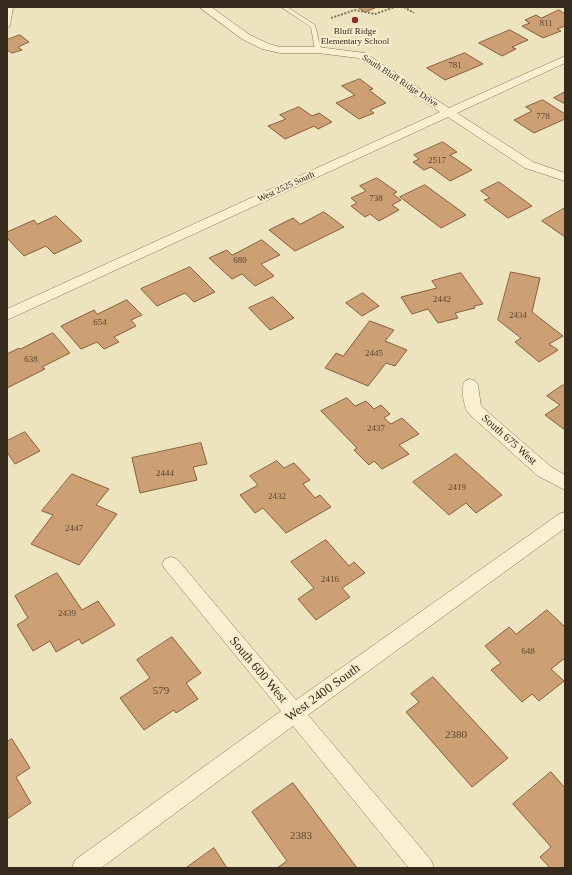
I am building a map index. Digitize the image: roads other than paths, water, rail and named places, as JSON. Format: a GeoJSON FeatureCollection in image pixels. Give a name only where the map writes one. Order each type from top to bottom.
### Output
{"type":"FeatureCollection","features":[{"type":"Feature","properties":{"kind":"street","name":"South Bluff Ridge Drive"},"geometry":{"type":"LineString","coordinates":[[204,7],[246,37],[266,47],[280,50],[318,50],[361,55],[529,165],[565,177]]}},
{"type":"Feature","properties":{"kind":"street","name":"West 2525 South"},"geometry":{"type":"LineString","coordinates":[[7,315],[565,59]]}},
{"type":"Feature","properties":{"kind":"street","name":"South 675 West"},"geometry":{"type":"LineString","coordinates":[[470,386],[474,409],[544,471],[565,483]]}},
{"type":"Feature","properties":{"kind":"street","name":"West 2400 South"},"geometry":{"type":"LineString","coordinates":[[83,868],[565,519]]}},
{"type":"Feature","properties":{"kind":"street","name":"South 600 West"},"geometry":{"type":"LineString","coordinates":[[171,564],[423,868]]}},
{"type":"Feature","properties":{"kind":"lane"},"geometry":{"type":"LineString","coordinates":[[8,26],[10,7]]}},
{"type":"Feature","properties":{"kind":"lane"},"geometry":{"type":"LineString","coordinates":[[284,7],[313,26],[318,50]]}},
{"type":"Feature","properties":{"kind":"place","name":"Bluff Ridge Elementary School"},"geometry":{"type":"Point","coordinates":[355,20]}}]}
